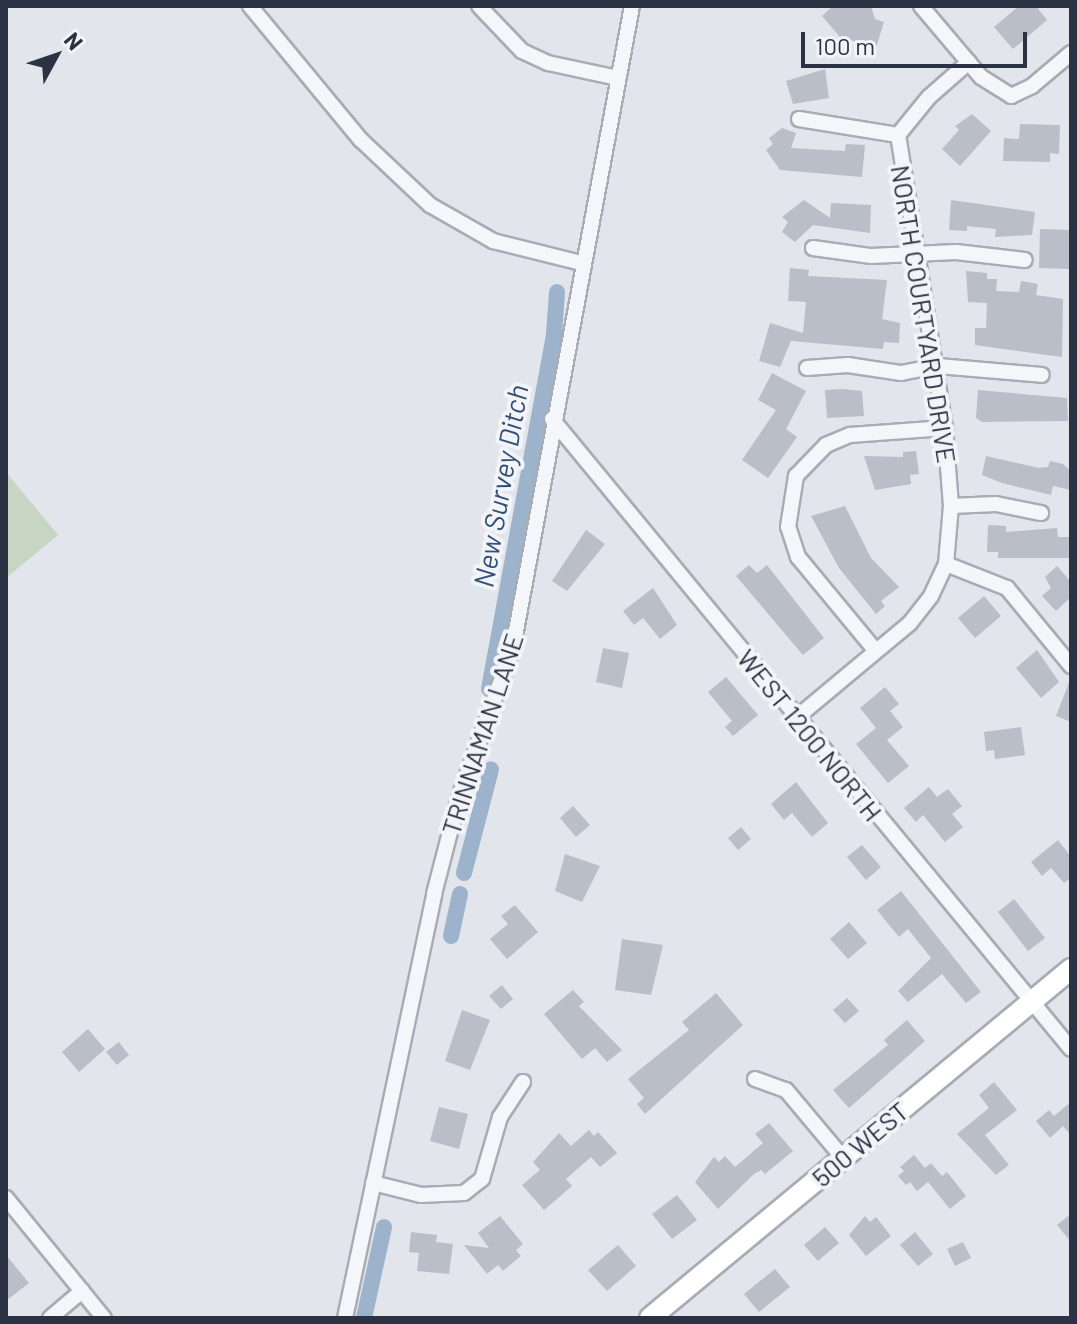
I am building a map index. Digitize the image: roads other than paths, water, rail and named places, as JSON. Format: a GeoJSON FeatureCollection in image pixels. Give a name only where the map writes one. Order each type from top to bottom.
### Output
{"type":"FeatureCollection","features":[{"type":"Feature","properties":{"kind":"main road","name":"500 WEST"},"geometry":{"type":"LineString","coordinates":[[650,1318],[1071,969]]}},
{"type":"Feature","properties":{"kind":"street"},"geometry":{"type":"LineString","coordinates":[[250,6],[361,140],[430,205],[493,241],[581,263]]}},
{"type":"Feature","properties":{"kind":"street"},"geometry":{"type":"LineString","coordinates":[[479,6],[522,51],[548,63],[618,78]]}},
{"type":"Feature","properties":{"kind":"street","name":"TRINNAMAN LANE"},"geometry":{"type":"LineString","coordinates":[[345,1318],[459,797],[513,647],[552,419],[632,6]]}},
{"type":"Feature","properties":{"kind":"street"},"geometry":{"type":"LineString","coordinates":[[921,6],[992,88],[1011,96],[1032,86],[1071,53]]}},
{"type":"Feature","properties":{"kind":"street"},"geometry":{"type":"LineString","coordinates":[[799,119],[898,135],[929,97],[969,62]]}},
{"type":"Feature","properties":{"kind":"street","name":"NORTH COURTYARD DRIVE"},"geometry":{"type":"LineString","coordinates":[[796,718],[910,623],[931,596],[946,564],[951,506],[945,428],[938,366],[916,254],[898,135]]}},
{"type":"Feature","properties":{"kind":"street"},"geometry":{"type":"LineString","coordinates":[[813,248],[871,256],[956,252],[1025,260]]}},
{"type":"Feature","properties":{"kind":"street"},"geometry":{"type":"LineString","coordinates":[[807,368],[848,365],[901,373],[938,366],[1042,375]]}},
{"type":"Feature","properties":{"kind":"street","name":"WEST 1200 NORTH"},"geometry":{"type":"LineString","coordinates":[[552,419],[1071,1049]]}},
{"type":"Feature","properties":{"kind":"street"},"geometry":{"type":"LineString","coordinates":[[875,650],[809,574],[788,527],[796,476],[826,445],[880,430],[945,428]]}},
{"type":"Feature","properties":{"kind":"street"},"geometry":{"type":"LineString","coordinates":[[951,506],[996,504],[1041,513]]}},
{"type":"Feature","properties":{"kind":"street"},"geometry":{"type":"LineString","coordinates":[[946,564],[1007,588],[1071,666]]}},
{"type":"Feature","properties":{"kind":"street"},"geometry":{"type":"LineString","coordinates":[[755,1079],[786,1090],[843,1158]]}},
{"type":"Feature","properties":{"kind":"street"},"geometry":{"type":"LineString","coordinates":[[373,1183],[421,1195],[464,1193],[482,1179],[500,1117],[523,1082]]}},
{"type":"Feature","properties":{"kind":"street"},"geometry":{"type":"LineString","coordinates":[[6,1198],[104,1318]]}},
{"type":"Feature","properties":{"kind":"street"},"geometry":{"type":"LineString","coordinates":[[50,1318],[82,1291]]}},
{"type":"Feature","properties":{"kind":"waterway","name":"New Survey Ditch"},"geometry":{"type":"LineString","coordinates":[[489,689],[554,334],[557,292]]}},
{"type":"Feature","properties":{"kind":"waterway","name":"New Survey Ditch"},"geometry":{"type":"LineString","coordinates":[[464,873],[491,769]]}},
{"type":"Feature","properties":{"kind":"waterway","name":"New Survey Ditch"},"geometry":{"type":"LineString","coordinates":[[451,936],[460,894]]}},
{"type":"Feature","properties":{"kind":"waterway","name":"New Survey Ditch"},"geometry":{"type":"LineString","coordinates":[[364,1318],[384,1227]]}}]}
